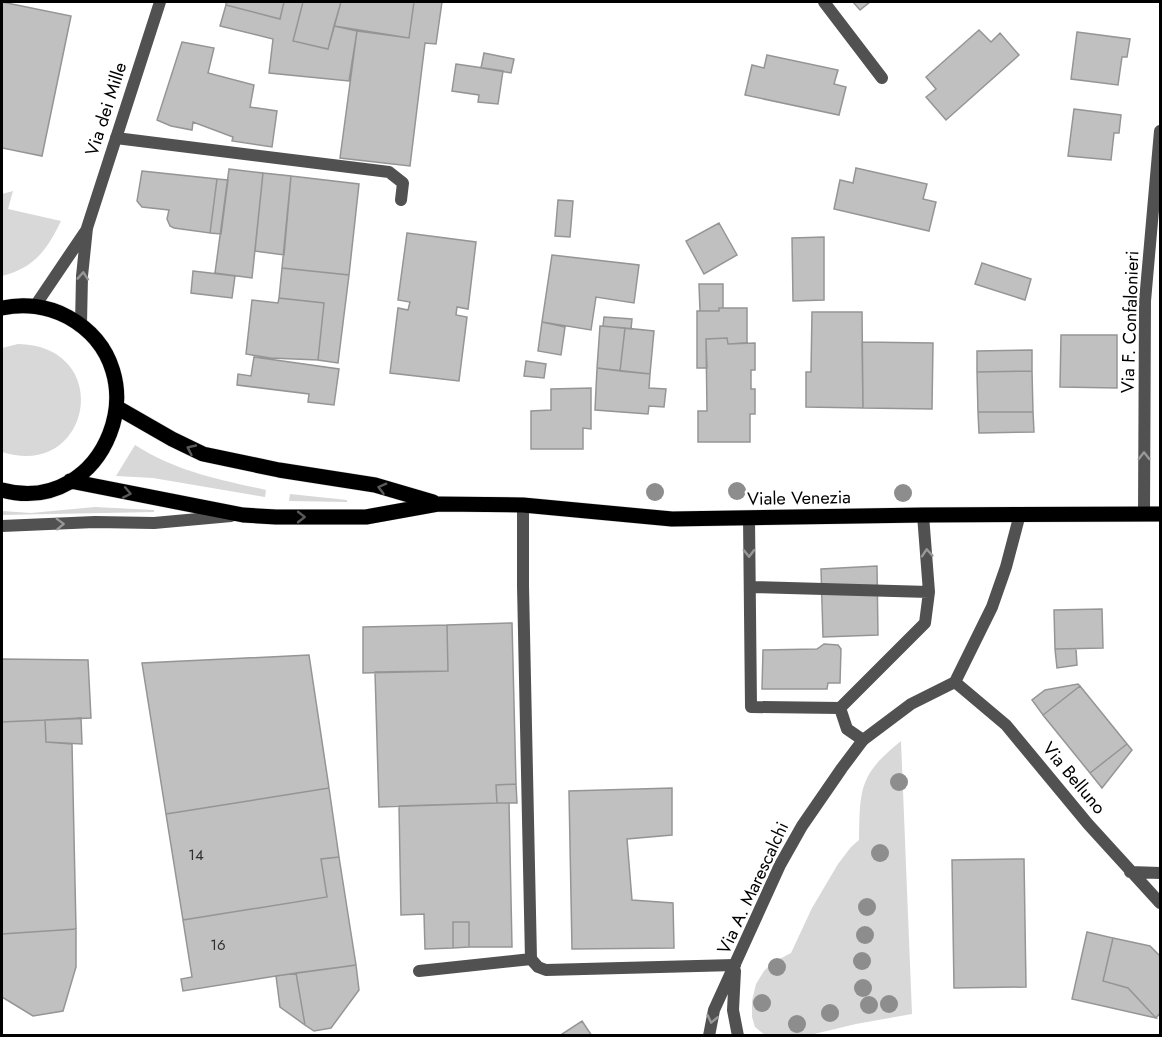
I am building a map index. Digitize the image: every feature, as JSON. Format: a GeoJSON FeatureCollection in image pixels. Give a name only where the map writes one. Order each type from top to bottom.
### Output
{"type":"FeatureCollection","features":[{"type":"Feature","properties":{"kind":"main road"},"geometry":{"type":"LineString","coordinates":[[2,308],[35,306],[59,312],[81,324],[102,347],[115,376],[117,408],[110,437],[93,463],[70,481],[49,490],[27,493],[2,490]]}},
{"type":"Feature","properties":{"kind":"main road"},"geometry":{"type":"LineString","coordinates":[[117,408],[172,440],[202,454],[279,470],[375,485],[438,504]]}},
{"type":"Feature","properties":{"kind":"main road"},"geometry":{"type":"LineString","coordinates":[[70,481],[243,515],[366,517],[438,504]]}},
{"type":"Feature","properties":{"kind":"main road","name":"Viale Venezia"},"geometry":{"type":"LineString","coordinates":[[438,504],[523,505],[672,519],[1161,514]]}},
{"type":"Feature","properties":{"kind":"street","name":"Via dei Mille"},"geometry":{"type":"LineString","coordinates":[[87,228],[160,2]]}},
{"type":"Feature","properties":{"kind":"street"},"geometry":{"type":"LineString","coordinates":[[824,2],[882,78]]}},
{"type":"Feature","properties":{"kind":"street","name":"Via F. Confalonieri"},"geometry":{"type":"LineString","coordinates":[[1144,514],[1145,301],[1161,130]]}},
{"type":"Feature","properties":{"kind":"street"},"geometry":{"type":"LineString","coordinates":[[116,138],[389,172],[403,183],[401,200]]}},
{"type":"Feature","properties":{"kind":"street"},"geometry":{"type":"LineString","coordinates":[[35,306],[87,228]]}},
{"type":"Feature","properties":{"kind":"street"},"geometry":{"type":"LineString","coordinates":[[81,324],[82,276],[87,228]]}},
{"type":"Feature","properties":{"kind":"street"},"geometry":{"type":"LineString","coordinates":[[523,505],[531,959],[537,967],[546,970],[735,965],[714,1010],[709,1035]]}},
{"type":"Feature","properties":{"kind":"street"},"geometry":{"type":"LineString","coordinates":[[955,682],[992,607],[1006,567],[1020,514]]}},
{"type":"Feature","properties":{"kind":"street"},"geometry":{"type":"LineString","coordinates":[[2,526],[95,522],[154,523],[243,515]]}},
{"type":"Feature","properties":{"kind":"street"},"geometry":{"type":"LineString","coordinates":[[749,518],[751,707],[840,708],[925,623],[929,592],[923,515]]}},
{"type":"Feature","properties":{"kind":"street"},"geometry":{"type":"LineString","coordinates":[[750,587],[929,592]]}},
{"type":"Feature","properties":{"kind":"street","name":"Via A. Marescalchi"},"geometry":{"type":"LineString","coordinates":[[738,1035],[733,1010],[735,965],[780,865],[802,826],[863,741],[912,704],[955,682]]}},
{"type":"Feature","properties":{"kind":"street","name":"Via Belluno"},"geometry":{"type":"LineString","coordinates":[[955,682],[1006,725],[1130,872],[1161,903]]}},
{"type":"Feature","properties":{"kind":"street"},"geometry":{"type":"LineString","coordinates":[[840,708],[847,729],[863,741]]}},
{"type":"Feature","properties":{"kind":"street"},"geometry":{"type":"LineString","coordinates":[[1130,872],[1161,873]]}},
{"type":"Feature","properties":{"kind":"street"},"geometry":{"type":"LineString","coordinates":[[419,971],[531,959]]}},
{"type":"Feature","properties":{"kind":"shaded area"},"geometry":{"type":"Polygon","coordinates":[[[13,191],[8,209],[61,221],[45,249],[31,263],[2,276],[2,194],[13,191]]]}},
{"type":"Feature","properties":{"kind":"shaded area"},"geometry":{"type":"Polygon","coordinates":[[[18,344],[49,350],[69,366],[79,387],[80,410],[72,431],[56,448],[32,456],[2,452],[2,348],[18,344]]]}},
{"type":"Feature","properties":{"kind":"shaded area"},"geometry":{"type":"Polygon","coordinates":[[[135,445],[182,468],[266,490],[265,497],[153,478],[116,476],[135,445]]]}},
{"type":"Feature","properties":{"kind":"shaded area"},"geometry":{"type":"Polygon","coordinates":[[[290,494],[347,500],[347,502],[289,501],[290,494]]]}},
{"type":"Feature","properties":{"kind":"shaded area"},"geometry":{"type":"Polygon","coordinates":[[[95,507],[154,510],[154,512],[2,515],[2,511],[31,513],[95,507]]]}},
{"type":"Feature","properties":{"kind":"shaded area"},"geometry":{"type":"Polygon","coordinates":[[[901,741],[912,1014],[810,1035],[765,1035],[755,1027],[752,1017],[752,1001],[756,984],[772,963],[791,953],[812,908],[838,864],[859,840],[860,807],[865,784],[877,764],[901,741]]]}},
{"type":"Feature","properties":{"kind":"building"},"geometry":{"type":"Polygon","coordinates":[[[2,2],[71,16],[42,156],[2,148],[2,2]]]}},
{"type":"Feature","properties":{"kind":"building"},"geometry":{"type":"Polygon","coordinates":[[[226,2],[284,2],[280,19],[226,5],[226,2]]]}},
{"type":"Feature","properties":{"kind":"building"},"geometry":{"type":"Polygon","coordinates":[[[284,2],[303,2],[293,41],[328,49],[334,26],[357,31],[349,81],[269,73],[273,39],[220,26],[226,5],[280,19],[284,2]]]}},
{"type":"Feature","properties":{"kind":"building"},"geometry":{"type":"Polygon","coordinates":[[[303,2],[341,2],[328,49],[293,41],[303,2]]]}},
{"type":"Feature","properties":{"kind":"building"},"geometry":{"type":"Polygon","coordinates":[[[341,2],[414,2],[409,38],[334,26],[341,2]]]}},
{"type":"Feature","properties":{"kind":"building"},"geometry":{"type":"Polygon","coordinates":[[[414,2],[442,2],[436,44],[425,43],[410,166],[340,158],[357,31],[409,38],[414,2]]]}},
{"type":"Feature","properties":{"kind":"building"},"geometry":{"type":"Polygon","coordinates":[[[853,2],[870,2],[860,10],[853,2]]]}},
{"type":"Feature","properties":{"kind":"building"},"geometry":{"type":"Polygon","coordinates":[[[979,30],[991,42],[1000,33],[1019,55],[946,120],[926,97],[936,89],[926,77],[979,30]]]}},
{"type":"Feature","properties":{"kind":"building"},"geometry":{"type":"Polygon","coordinates":[[[1077,32],[1130,39],[1127,57],[1122,57],[1118,85],[1071,79],[1077,32]]]}},
{"type":"Feature","properties":{"kind":"building"},"geometry":{"type":"Polygon","coordinates":[[[182,42],[214,48],[208,73],[254,85],[250,107],[277,111],[272,147],[232,141],[233,137],[193,122],[192,130],[171,126],[157,120],[182,42]]]}},
{"type":"Feature","properties":{"kind":"building"},"geometry":{"type":"Polygon","coordinates":[[[484,53],[514,59],[511,73],[481,68],[484,53]]]}},
{"type":"Feature","properties":{"kind":"building"},"geometry":{"type":"Polygon","coordinates":[[[767,55],[838,70],[834,84],[846,87],[839,115],[745,95],[752,65],[764,68],[767,55]]]}},
{"type":"Feature","properties":{"kind":"building"},"geometry":{"type":"Polygon","coordinates":[[[456,64],[503,71],[498,104],[478,102],[479,95],[452,91],[456,64]]]}},
{"type":"Feature","properties":{"kind":"building"},"geometry":{"type":"Polygon","coordinates":[[[1074,109],[1121,115],[1119,133],[1114,133],[1111,160],[1068,156],[1074,109]]]}},
{"type":"Feature","properties":{"kind":"building"},"geometry":{"type":"Polygon","coordinates":[[[856,168],[927,184],[923,199],[936,202],[929,231],[834,209],[840,180],[853,183],[856,168]]]}},
{"type":"Feature","properties":{"kind":"building"},"geometry":{"type":"Polygon","coordinates":[[[229,169],[263,173],[252,278],[215,273],[229,169]]]}},
{"type":"Feature","properties":{"kind":"building"},"geometry":{"type":"Polygon","coordinates":[[[142,171],[217,179],[210,233],[174,228],[170,226],[167,219],[169,210],[142,207],[137,201],[142,171]]]}},
{"type":"Feature","properties":{"kind":"building"},"geometry":{"type":"Polygon","coordinates":[[[263,173],[291,176],[284,255],[255,251],[263,173]]]}},
{"type":"Feature","properties":{"kind":"building"},"geometry":{"type":"Polygon","coordinates":[[[291,176],[359,184],[349,275],[282,268],[291,176]]]}},
{"type":"Feature","properties":{"kind":"building"},"geometry":{"type":"Polygon","coordinates":[[[217,179],[228,180],[221,234],[210,233],[217,179]]]}},
{"type":"Feature","properties":{"kind":"building"},"geometry":{"type":"Polygon","coordinates":[[[558,200],[573,201],[570,237],[555,236],[558,200]]]}},
{"type":"Feature","properties":{"kind":"building"},"geometry":{"type":"Polygon","coordinates":[[[719,223],[737,255],[704,274],[686,241],[719,223]]]}},
{"type":"Feature","properties":{"kind":"building"},"geometry":{"type":"Polygon","coordinates":[[[407,233],[476,242],[468,309],[457,307],[456,315],[467,317],[459,381],[390,373],[398,308],[408,310],[410,302],[398,300],[407,233]]]}},
{"type":"Feature","properties":{"kind":"building"},"geometry":{"type":"Polygon","coordinates":[[[824,237],[824,300],[793,301],[792,238],[824,237]]]}},
{"type":"Feature","properties":{"kind":"building"},"geometry":{"type":"Polygon","coordinates":[[[552,255],[639,265],[634,303],[596,297],[591,330],[542,322],[552,255]]]}},
{"type":"Feature","properties":{"kind":"building"},"geometry":{"type":"Polygon","coordinates":[[[982,263],[1031,279],[1025,300],[975,284],[982,263]]]}},
{"type":"Feature","properties":{"kind":"building"},"geometry":{"type":"Polygon","coordinates":[[[282,268],[349,275],[338,363],[318,360],[324,303],[279,298],[282,268]]]}},
{"type":"Feature","properties":{"kind":"building"},"geometry":{"type":"Polygon","coordinates":[[[193,271],[235,276],[232,298],[191,293],[193,271]]]}},
{"type":"Feature","properties":{"kind":"building"},"geometry":{"type":"Polygon","coordinates":[[[699,284],[723,284],[723,308],[719,308],[719,311],[700,311],[699,284]]]}},
{"type":"Feature","properties":{"kind":"building"},"geometry":{"type":"Polygon","coordinates":[[[279,298],[324,303],[318,360],[270,358],[246,354],[252,300],[278,303],[279,298]]]}},
{"type":"Feature","properties":{"kind":"building"},"geometry":{"type":"Polygon","coordinates":[[[719,308],[747,308],[747,343],[728,344],[727,338],[706,339],[707,368],[697,368],[697,311],[719,311],[719,308]]]}},
{"type":"Feature","properties":{"kind":"building"},"geometry":{"type":"Polygon","coordinates":[[[812,312],[862,312],[863,408],[806,407],[806,372],[811,372],[812,312]]]}},
{"type":"Feature","properties":{"kind":"building"},"geometry":{"type":"Polygon","coordinates":[[[604,317],[632,319],[631,329],[603,326],[604,317]]]}},
{"type":"Feature","properties":{"kind":"building"},"geometry":{"type":"Polygon","coordinates":[[[542,322],[565,327],[561,355],[538,351],[542,322]]]}},
{"type":"Feature","properties":{"kind":"building"},"geometry":{"type":"Polygon","coordinates":[[[600,326],[625,328],[620,371],[597,368],[600,326]]]}},
{"type":"Feature","properties":{"kind":"building"},"geometry":{"type":"Polygon","coordinates":[[[625,328],[654,331],[650,374],[620,371],[625,328]]]}},
{"type":"Feature","properties":{"kind":"building"},"geometry":{"type":"Polygon","coordinates":[[[1061,335],[1117,335],[1117,388],[1060,387],[1061,335]]]}},
{"type":"Feature","properties":{"kind":"building"},"geometry":{"type":"Polygon","coordinates":[[[727,338],[728,344],[755,343],[755,370],[751,370],[751,389],[755,389],[755,414],[750,414],[750,442],[698,442],[698,411],[707,411],[706,339],[727,338]]]}},
{"type":"Feature","properties":{"kind":"building"},"geometry":{"type":"Polygon","coordinates":[[[862,342],[933,343],[932,409],[863,408],[862,342]]]}},
{"type":"Feature","properties":{"kind":"building"},"geometry":{"type":"Polygon","coordinates":[[[1032,350],[1032,371],[977,372],[977,351],[1032,350]]]}},
{"type":"Feature","properties":{"kind":"building"},"geometry":{"type":"Polygon","coordinates":[[[254,357],[339,369],[334,405],[308,402],[309,394],[237,385],[238,374],[251,376],[254,357]]]}},
{"type":"Feature","properties":{"kind":"building"},"geometry":{"type":"Polygon","coordinates":[[[526,361],[546,364],[544,378],[524,376],[526,361]]]}},
{"type":"Feature","properties":{"kind":"building"},"geometry":{"type":"Polygon","coordinates":[[[597,368],[650,374],[649,388],[666,389],[664,407],[649,406],[648,414],[595,410],[597,368]]]}},
{"type":"Feature","properties":{"kind":"building"},"geometry":{"type":"Polygon","coordinates":[[[1032,371],[1033,412],[978,412],[977,372],[1032,371]]]}},
{"type":"Feature","properties":{"kind":"building"},"geometry":{"type":"Polygon","coordinates":[[[591,388],[591,429],[583,428],[583,449],[531,449],[531,411],[551,410],[551,389],[591,388]]]}},
{"type":"Feature","properties":{"kind":"building"},"geometry":{"type":"Polygon","coordinates":[[[978,412],[1033,412],[1034,432],[979,433],[978,412]]]}},
{"type":"Feature","properties":{"kind":"building"},"geometry":{"type":"Polygon","coordinates":[[[877,566],[878,635],[823,637],[821,569],[877,566]]]}},
{"type":"Feature","properties":{"kind":"building"},"geometry":{"type":"Polygon","coordinates":[[[1102,609],[1103,648],[1055,649],[1054,610],[1102,609]]]}},
{"type":"Feature","properties":{"kind":"building"},"geometry":{"type":"Polygon","coordinates":[[[512,623],[516,784],[496,785],[497,803],[379,807],[375,672],[448,671],[447,625],[512,623]]]}},
{"type":"Feature","properties":{"kind":"building"},"geometry":{"type":"Polygon","coordinates":[[[447,625],[448,671],[363,673],[363,627],[447,625]]]}},
{"type":"Feature","properties":{"kind":"building"},"geometry":{"type":"Polygon","coordinates":[[[824,644],[838,645],[841,649],[840,683],[828,683],[827,689],[762,689],[763,650],[817,649],[824,644]]]}},
{"type":"Feature","properties":{"kind":"building"},"geometry":{"type":"Polygon","coordinates":[[[1055,649],[1076,649],[1077,665],[1057,668],[1055,649]]]}},
{"type":"Feature","properties":{"kind":"building"},"geometry":{"type":"Polygon","coordinates":[[[309,655],[329,788],[166,814],[142,663],[309,655]]]}},
{"type":"Feature","properties":{"kind":"building"},"geometry":{"type":"Polygon","coordinates":[[[2,659],[88,660],[91,718],[2,722],[2,659]]]}},
{"type":"Feature","properties":{"kind":"building"},"geometry":{"type":"Polygon","coordinates":[[[1078,684],[1080,686],[1043,715],[1032,700],[1045,690],[1078,684]]]}},
{"type":"Feature","properties":{"kind":"building"},"geometry":{"type":"Polygon","coordinates":[[[1080,686],[1127,744],[1090,773],[1043,715],[1080,686]]]}},
{"type":"Feature","properties":{"kind":"building"},"geometry":{"type":"Polygon","coordinates":[[[81,718],[82,744],[46,742],[45,720],[81,718]]]}},
{"type":"Feature","properties":{"kind":"building"},"geometry":{"type":"Polygon","coordinates":[[[45,720],[46,742],[72,744],[76,929],[2,934],[2,722],[45,720]]]}},
{"type":"Feature","properties":{"kind":"building"},"geometry":{"type":"Polygon","coordinates":[[[1127,744],[1132,750],[1102,788],[1090,773],[1127,744]]]}},
{"type":"Feature","properties":{"kind":"building"},"geometry":{"type":"Polygon","coordinates":[[[516,784],[517,803],[497,803],[496,785],[516,784]]]}},
{"type":"Feature","properties":{"kind":"building"},"geometry":{"type":"Polygon","coordinates":[[[329,788],[339,857],[321,859],[327,897],[183,920],[166,814],[329,788]]]}},
{"type":"Feature","properties":{"kind":"building"},"geometry":{"type":"Polygon","coordinates":[[[672,788],[672,835],[627,839],[632,900],[673,903],[674,948],[572,949],[569,791],[672,788]]]}},
{"type":"Feature","properties":{"kind":"building"},"geometry":{"type":"Polygon","coordinates":[[[509,803],[512,947],[469,947],[469,922],[453,922],[453,948],[425,949],[424,914],[401,915],[399,806],[509,803]]]}},
{"type":"Feature","properties":{"kind":"building"},"geometry":{"type":"Polygon","coordinates":[[[339,857],[356,965],[183,991],[181,979],[192,977],[183,920],[327,897],[321,859],[339,857]]]}},
{"type":"Feature","properties":{"kind":"building"},"geometry":{"type":"Polygon","coordinates":[[[1024,859],[1026,987],[954,988],[952,860],[1024,859]]]}},
{"type":"Feature","properties":{"kind":"building"},"geometry":{"type":"Polygon","coordinates":[[[453,922],[469,922],[469,947],[453,948],[453,922]]]}},
{"type":"Feature","properties":{"kind":"building"},"geometry":{"type":"Polygon","coordinates":[[[76,929],[76,967],[63,1011],[33,1016],[2,997],[2,934],[76,929]]]}},
{"type":"Feature","properties":{"kind":"building"},"geometry":{"type":"Polygon","coordinates":[[[1087,932],[1113,938],[1103,981],[1128,988],[1156,1018],[1072,999],[1087,932]]]}},
{"type":"Feature","properties":{"kind":"building"},"geometry":{"type":"Polygon","coordinates":[[[1113,938],[1150,946],[1160,956],[1160,1013],[1156,1018],[1128,988],[1103,981],[1113,938]]]}},
{"type":"Feature","properties":{"kind":"building"},"geometry":{"type":"Polygon","coordinates":[[[356,965],[359,990],[331,1028],[314,1031],[305,1025],[296,973],[356,965]]]}},
{"type":"Feature","properties":{"kind":"building"},"geometry":{"type":"Polygon","coordinates":[[[296,973],[305,1025],[280,1007],[276,976],[296,973]]]}},
{"type":"Feature","properties":{"kind":"building"},"geometry":{"type":"Polygon","coordinates":[[[582,1021],[592,1036],[559,1036],[582,1021]]]}}]}
